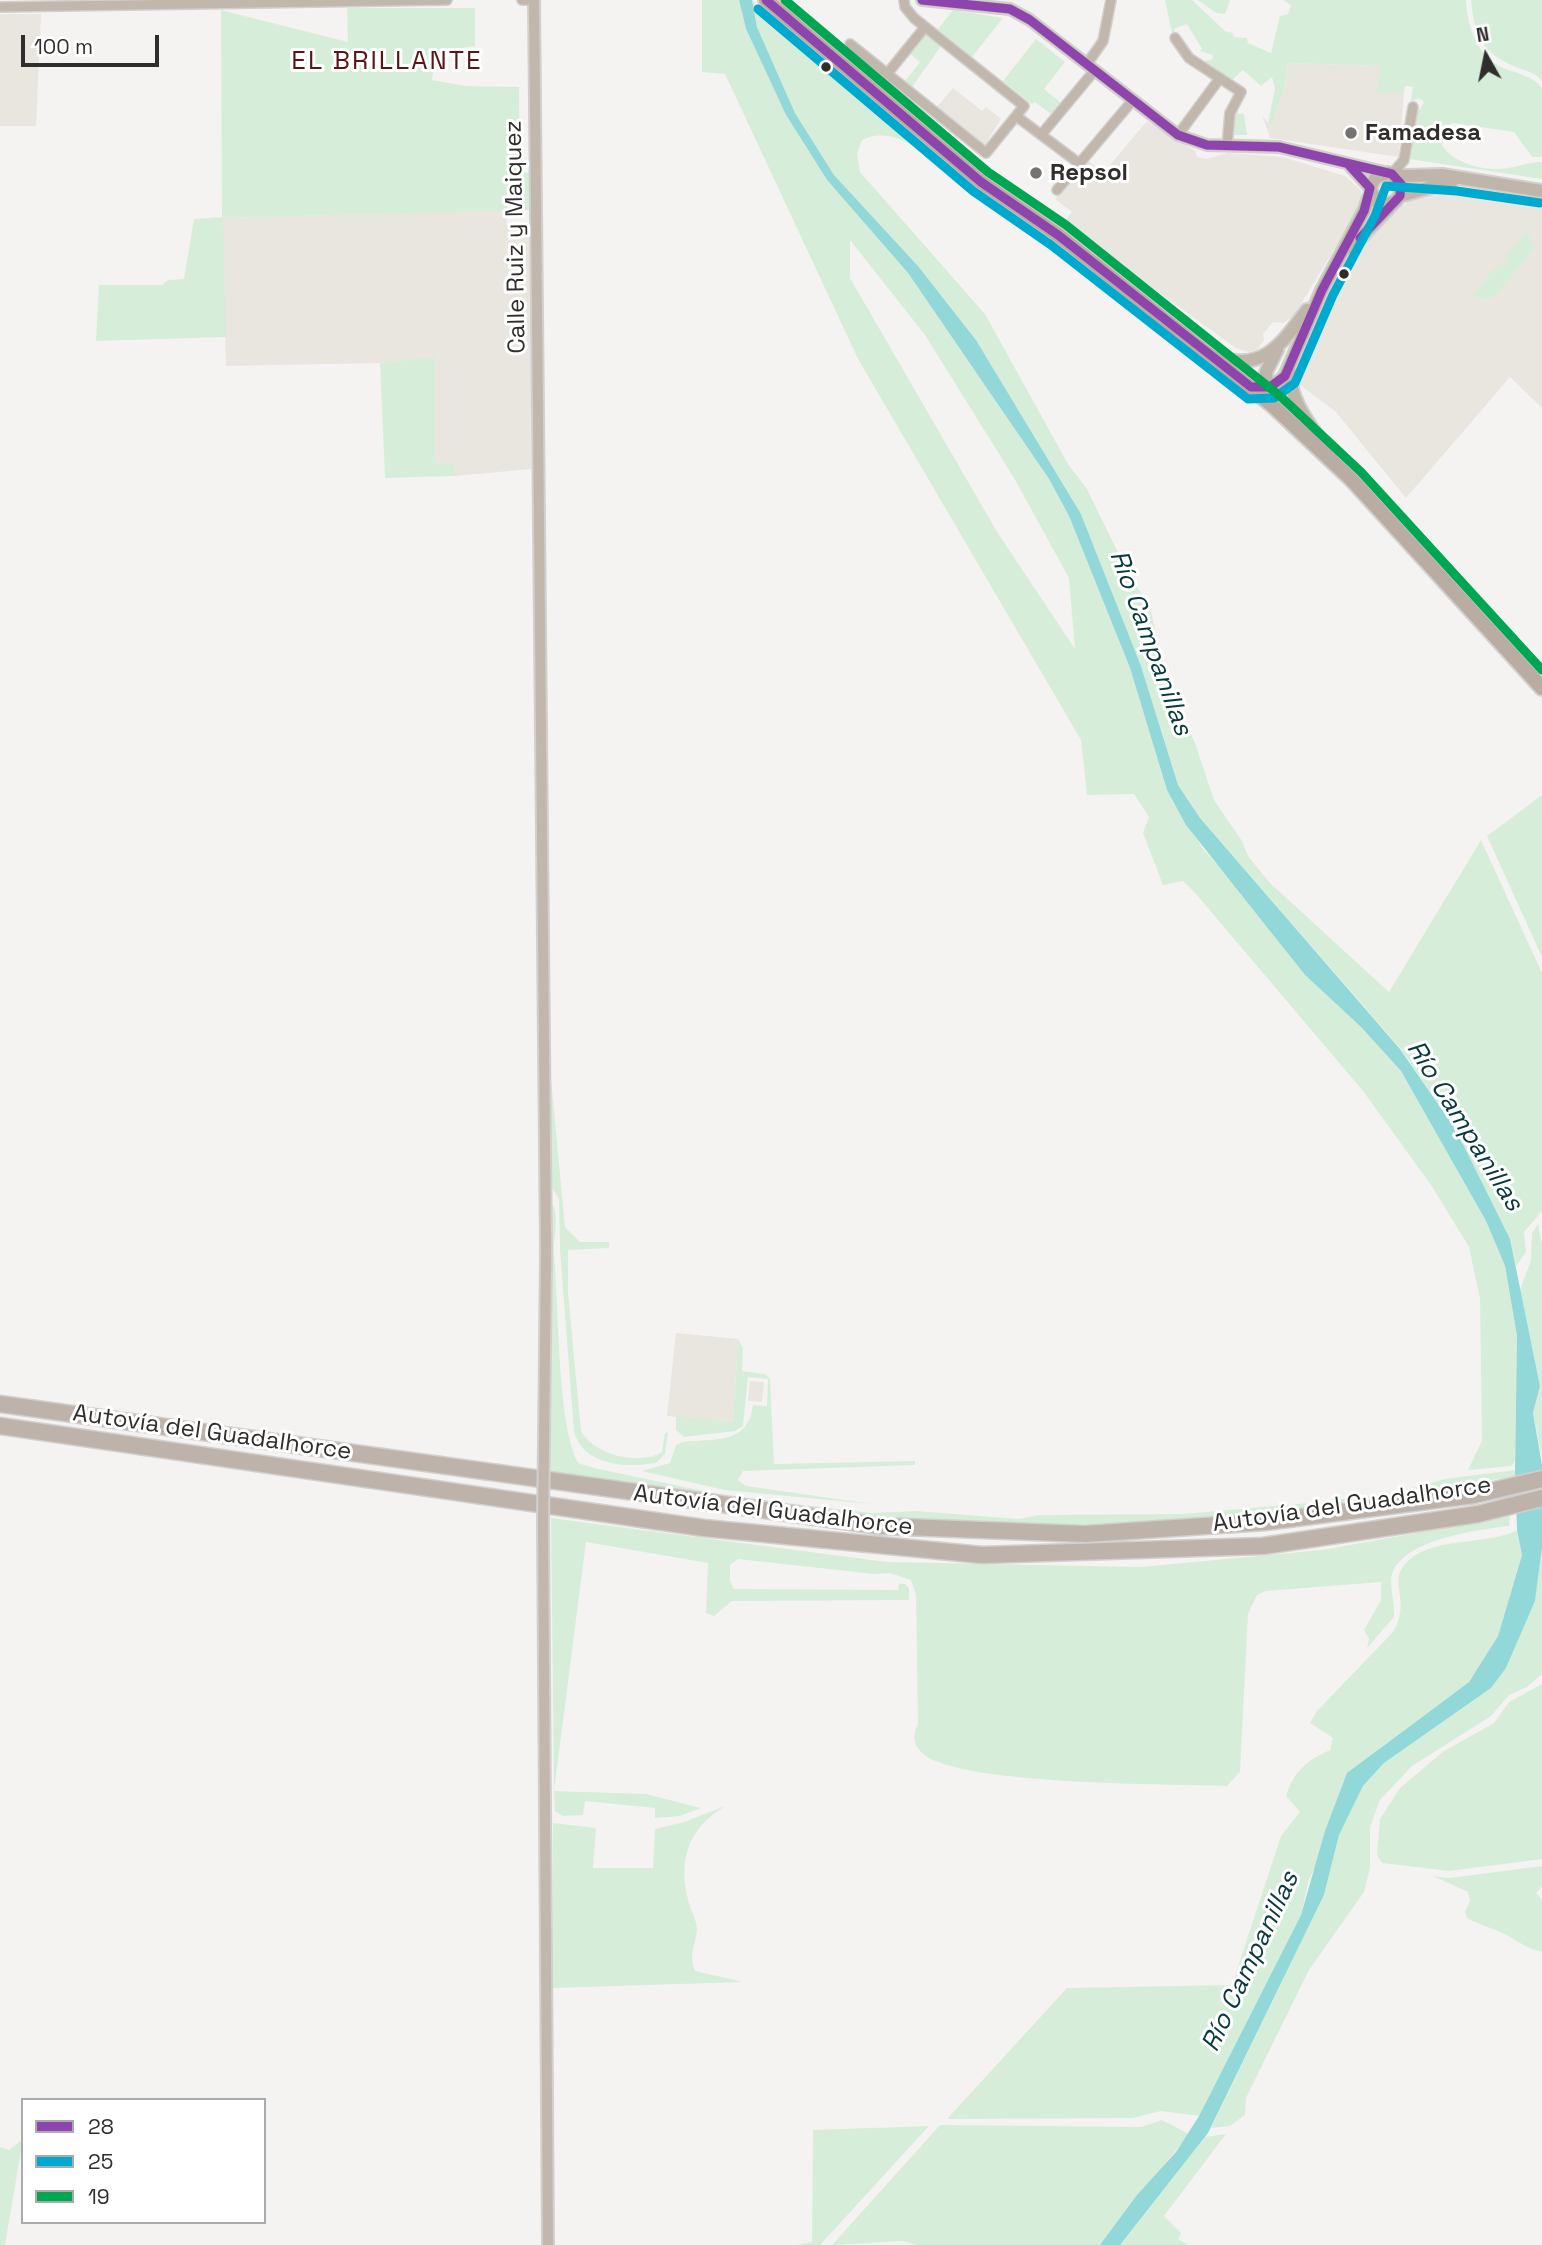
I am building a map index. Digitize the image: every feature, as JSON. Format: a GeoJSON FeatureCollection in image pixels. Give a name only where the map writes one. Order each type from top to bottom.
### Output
{"type":"FeatureCollection","features":[{"type":"Feature","properties":{"kind":"highway","name":"Autovía del Guadalhorce"},"geometry":{"type":"LineString","coordinates":[[0,1405],[880,1526],[1085,1534],[1265,1522],[1474,1495],[1542,1479]]}},
{"type":"Feature","properties":{"kind":"highway","name":"Autovía del Guadalhorce"},"geometry":{"type":"LineString","coordinates":[[0,1426],[704,1528],[982,1555],[1263,1546],[1478,1514],[1542,1499]]}},
{"type":"Feature","properties":{"kind":"main road"},"geometry":{"type":"LineString","coordinates":[[766,0],[981,182],[1058,236],[1212,356],[1258,388],[1272,405],[1335,462],[1542,688]]}},
{"type":"Feature","properties":{"kind":"main road"},"geometry":{"type":"LineString","coordinates":[[1258,388],[1278,384],[1289,367],[1376,177],[1390,174],[1442,175],[1542,191]]}},
{"type":"Feature","properties":{"kind":"main road"},"geometry":{"type":"LineString","coordinates":[[1339,261],[1398,198],[1401,184],[1390,174]]}},
{"type":"Feature","properties":{"kind":"main road"},"geometry":{"type":"LineString","coordinates":[[1371,190],[1380,203],[1433,184],[1466,179]]}},
{"type":"Feature","properties":{"kind":"main road"},"geometry":{"type":"LineString","coordinates":[[1258,388],[1285,338],[1322,290]]}},
{"type":"Feature","properties":{"kind":"main road"},"geometry":{"type":"LineString","coordinates":[[1212,356],[1233,362],[1256,361],[1285,338]]}},
{"type":"Feature","properties":{"kind":"main road"},"geometry":{"type":"LineString","coordinates":[[1289,367],[1290,389],[1300,411],[1335,462]]}},
{"type":"Feature","properties":{"kind":"street"},"geometry":{"type":"LineString","coordinates":[[0,7],[29,3],[447,0]]}},
{"type":"Feature","properties":{"kind":"street"},"geometry":{"type":"LineString","coordinates":[[522,0],[534,0]]}},
{"type":"Feature","properties":{"kind":"street","name":"Calle Ruiz y Maiquez"},"geometry":{"type":"LineString","coordinates":[[534,0],[546,1252],[543,1524],[548,2245]]}},
{"type":"Feature","properties":{"kind":"street"},"geometry":{"type":"LineString","coordinates":[[850,44],[986,153],[1024,106],[925,27],[905,8],[904,0]]}},
{"type":"Feature","properties":{"kind":"street"},"geometry":{"type":"LineString","coordinates":[[922,0],[1006,4],[1178,135],[1194,142],[1279,148],[1390,174],[1404,160],[1413,107]]}},
{"type":"Feature","properties":{"kind":"street"},"geometry":{"type":"LineString","coordinates":[[1041,135],[1091,67],[1103,41],[1111,0]]}},
{"type":"Feature","properties":{"kind":"street"},"geometry":{"type":"LineString","coordinates":[[887,74],[925,27]]}},
{"type":"Feature","properties":{"kind":"street"},"geometry":{"type":"LineString","coordinates":[[1175,38],[1189,58],[1241,92],[1230,113],[1227,146]]}},
{"type":"Feature","properties":{"kind":"street"},"geometry":{"type":"LineString","coordinates":[[1178,135],[1220,78]]}},
{"type":"Feature","properties":{"kind":"street"},"geometry":{"type":"LineString","coordinates":[[1057,190],[1133,100]]}},
{"type":"Feature","properties":{"kind":"street"},"geometry":{"type":"LineString","coordinates":[[1016,116],[1080,164]]}},
{"type":"Feature","properties":{"kind":"street"},"geometry":{"type":"LineString","coordinates":[[1348,164],[1371,190]]}},
{"type":"Feature","properties":{"kind":"shaded area"},"geometry":{"type":"Polygon","coordinates":[[[0,14],[41,14],[36,126],[0,126],[0,14]]]}},
{"type":"Feature","properties":{"kind":"shaded area"},"geometry":{"type":"Polygon","coordinates":[[[1288,63],[1381,66],[1392,91],[1404,92],[1399,157],[1270,138],[1262,115],[1271,126],[1284,91],[1288,63]]]}},
{"type":"Feature","properties":{"kind":"shaded area"},"geometry":{"type":"Polygon","coordinates":[[[953,88],[982,111],[986,107],[1001,119],[985,145],[937,107],[953,88]]]}},
{"type":"Feature","properties":{"kind":"shaded area"},"geometry":{"type":"Polygon","coordinates":[[[1147,121],[1195,151],[1197,157],[1207,159],[1227,153],[1283,157],[1345,176],[1361,190],[1361,205],[1293,317],[1283,323],[1273,322],[1263,334],[1264,340],[1257,350],[1248,352],[1236,348],[1104,253],[1104,249],[1063,223],[1072,212],[1055,199],[1087,160],[1104,172],[1147,121]]]}},
{"type":"Feature","properties":{"kind":"shaded area"},"geometry":{"type":"Polygon","coordinates":[[[1448,186],[1542,198],[1542,408],[1510,377],[1406,498],[1335,411],[1297,383],[1298,369],[1321,310],[1364,244],[1400,208],[1417,196],[1448,186]]]}},
{"type":"Feature","properties":{"kind":"shaded area"},"geometry":{"type":"Polygon","coordinates":[[[506,210],[507,229],[531,229],[531,469],[455,476],[455,463],[435,464],[434,358],[380,363],[226,366],[222,218],[506,210]]]}},
{"type":"Feature","properties":{"kind":"shaded area"},"geometry":{"type":"Polygon","coordinates":[[[676,1333],[738,1339],[733,1422],[667,1416],[676,1333]]]}},
{"type":"Feature","properties":{"kind":"shaded area"},"geometry":{"type":"Polygon","coordinates":[[[750,1381],[764,1382],[762,1402],[748,1401],[750,1381]]]}},
{"type":"Feature","properties":{"kind":"green space"},"geometry":{"type":"Polygon","coordinates":[[[702,0],[739,0],[746,29],[786,115],[827,180],[908,273],[1049,479],[1069,516],[1130,668],[1167,790],[1203,849],[1242,892],[1305,975],[1361,1027],[1401,1071],[1486,1221],[1505,1266],[1517,1336],[1515,1461],[1511,1466],[1468,1470],[1482,1441],[1480,1299],[1469,1247],[1431,1185],[1363,1091],[1196,894],[1183,881],[1163,885],[1143,833],[1149,817],[1134,794],[1087,795],[1081,740],[858,359],[725,74],[702,72],[702,0]],[[850,240],[850,278],[996,530],[1075,649],[1069,578],[1014,478],[925,335],[850,240]]]}},
{"type":"Feature","properties":{"kind":"green space"},"geometry":{"type":"Polygon","coordinates":[[[752,0],[948,168],[907,142],[885,136],[862,140],[857,154],[860,172],[985,314],[1068,464],[1087,489],[1130,577],[1149,604],[1169,686],[1195,743],[1214,800],[1242,841],[1248,856],[1270,883],[1389,992],[1481,840],[1542,973],[1542,1211],[1524,1232],[1526,1252],[1516,1266],[1510,1239],[1456,1130],[1401,1049],[1200,818],[1178,785],[1141,666],[1081,514],[976,340],[918,266],[834,175],[795,113],[757,27],[752,0]]]}},
{"type":"Feature","properties":{"kind":"green space"},"geometry":{"type":"Polygon","coordinates":[[[1165,0],[1192,0],[1225,31],[1233,33],[1234,37],[1247,38],[1248,43],[1271,53],[1280,16],[1288,14],[1291,6],[1284,0],[1466,0],[1474,38],[1484,54],[1499,66],[1527,77],[1542,88],[1542,157],[1532,157],[1514,132],[1453,123],[1445,127],[1442,145],[1462,162],[1490,169],[1542,162],[1542,179],[1409,159],[1418,112],[1424,102],[1420,98],[1411,101],[1413,87],[1405,86],[1404,92],[1377,93],[1381,66],[1288,63],[1284,91],[1271,126],[1268,123],[1275,89],[1272,77],[1261,86],[1243,70],[1230,82],[1203,62],[1213,59],[1212,55],[1200,51],[1202,49],[1187,24],[1174,29],[1176,35],[1173,37],[1165,0]]]}},
{"type":"Feature","properties":{"kind":"green space"},"geometry":{"type":"Polygon","coordinates":[[[1198,0],[1230,0],[1225,14],[1216,13],[1198,0]]]}},
{"type":"Feature","properties":{"kind":"green space"},"geometry":{"type":"Polygon","coordinates":[[[1471,0],[1542,0],[1542,81],[1488,50],[1478,34],[1471,0]]]}},
{"type":"Feature","properties":{"kind":"green space"},"geometry":{"type":"Polygon","coordinates":[[[347,8],[475,8],[475,46],[436,52],[432,80],[466,86],[519,87],[520,172],[533,173],[531,210],[223,218],[226,337],[96,341],[99,285],[162,285],[168,280],[184,279],[194,219],[222,217],[221,10],[348,42],[347,8]]]}},
{"type":"Feature","properties":{"kind":"green space"},"geometry":{"type":"Polygon","coordinates":[[[953,10],[1003,18],[972,57],[938,29],[953,10]]]}},
{"type":"Feature","properties":{"kind":"green space"},"geometry":{"type":"Polygon","coordinates":[[[926,34],[941,46],[912,87],[905,81],[920,62],[910,54],[926,34]]]}},
{"type":"Feature","properties":{"kind":"green space"},"geometry":{"type":"Polygon","coordinates":[[[1036,39],[1065,62],[1044,89],[1061,103],[1052,115],[1035,102],[1032,104],[1003,81],[1036,39]]]}},
{"type":"Feature","properties":{"kind":"green space"},"geometry":{"type":"Polygon","coordinates":[[[1233,113],[1244,114],[1247,135],[1232,135],[1233,113]]]}},
{"type":"Feature","properties":{"kind":"green space"},"geometry":{"type":"Polygon","coordinates":[[[1527,230],[1534,249],[1493,298],[1480,299],[1473,295],[1499,263],[1504,266],[1509,260],[1505,256],[1527,230]]]}},
{"type":"Feature","properties":{"kind":"green space"},"geometry":{"type":"Polygon","coordinates":[[[435,357],[435,463],[455,463],[455,476],[385,478],[380,363],[435,357]]]}},
{"type":"Feature","properties":{"kind":"green space"},"geometry":{"type":"Polygon","coordinates":[[[1542,795],[1542,957],[1487,836],[1542,795]]]}},
{"type":"Feature","properties":{"kind":"green space"},"geometry":{"type":"Polygon","coordinates":[[[550,1068],[565,1227],[580,1242],[609,1242],[609,1248],[568,1250],[568,1293],[581,1431],[587,1439],[606,1452],[630,1458],[662,1452],[665,1433],[668,1432],[665,1454],[656,1463],[619,1464],[596,1458],[579,1443],[574,1432],[560,1250],[559,1199],[549,1183],[550,1068]]]}},
{"type":"Feature","properties":{"kind":"green space"},"geometry":{"type":"Polygon","coordinates":[[[550,1201],[556,1219],[554,1254],[566,1420],[578,1463],[594,1468],[727,1496],[872,1513],[916,1511],[1019,1519],[1039,1515],[1183,1514],[1320,1502],[1401,1491],[1445,1479],[1515,1470],[1516,1476],[1320,1508],[1131,1524],[1042,1525],[872,1518],[551,1476],[550,1201]]]}},
{"type":"Feature","properties":{"kind":"green space"},"geometry":{"type":"Polygon","coordinates":[[[1538,1224],[1542,1245],[1542,1458],[1533,1413],[1540,1386],[1520,1290],[1531,1260],[1532,1233],[1538,1224]]]}},
{"type":"Feature","properties":{"kind":"green space"},"geometry":{"type":"Polygon","coordinates":[[[738,1339],[743,1348],[742,1371],[765,1374],[770,1379],[774,1464],[915,1461],[915,1465],[743,1471],[738,1480],[746,1486],[872,1504],[724,1490],[642,1471],[670,1463],[676,1445],[683,1442],[718,1439],[737,1433],[745,1427],[753,1405],[767,1406],[768,1379],[748,1377],[743,1426],[735,1431],[684,1437],[676,1430],[676,1416],[733,1422],[738,1339]]]}},
{"type":"Feature","properties":{"kind":"green space"},"geometry":{"type":"Polygon","coordinates":[[[1510,1516],[1509,1526],[1443,1538],[1411,1552],[1399,1562],[1391,1578],[1394,1617],[1367,1648],[1369,1639],[1364,1630],[1381,1600],[1381,1582],[1266,1591],[1257,1595],[1248,1614],[1240,1772],[1227,1786],[1024,1778],[949,1766],[926,1756],[916,1746],[914,1738],[918,1724],[916,1595],[911,1580],[890,1573],[874,1574],[738,1559],[730,1565],[730,1581],[734,1589],[898,1590],[899,1584],[905,1584],[909,1588],[909,1600],[732,1601],[714,1616],[706,1613],[708,1563],[586,1542],[554,1791],[646,1794],[701,1808],[680,1816],[655,1818],[655,1808],[585,1801],[583,1815],[563,1816],[555,1811],[554,1792],[551,1518],[887,1562],[1140,1567],[1322,1550],[1510,1516]]]}},
{"type":"Feature","properties":{"kind":"green space"},"geometry":{"type":"Polygon","coordinates":[[[1517,1530],[1522,1555],[1498,1636],[1469,1682],[1380,1748],[1309,1879],[1301,1915],[1199,2116],[1161,2111],[1133,2118],[947,2119],[1067,1988],[1232,1985],[1281,1836],[1300,1812],[1286,1796],[1289,1787],[1302,1767],[1330,1750],[1333,1738],[1310,1723],[1317,1711],[1393,1632],[1400,1612],[1398,1582],[1401,1570],[1410,1559],[1423,1551],[1517,1530]]]}},
{"type":"Feature","properties":{"kind":"green space"},"geometry":{"type":"Polygon","coordinates":[[[1542,1548],[1542,1674],[1527,1687],[1509,1695],[1491,1716],[1412,1766],[1380,1800],[1370,1827],[1370,1868],[1364,1892],[1309,1970],[1246,2098],[1245,2115],[1230,2126],[1211,2128],[1324,1895],[1339,1835],[1363,1786],[1384,1763],[1491,1688],[1506,1668],[1535,1601],[1542,1548]]]}},
{"type":"Feature","properties":{"kind":"green space"},"geometry":{"type":"Polygon","coordinates":[[[1542,1684],[1542,1859],[1449,1871],[1382,1863],[1377,1855],[1380,1819],[1400,1788],[1444,1751],[1494,1723],[1509,1702],[1542,1684]]]}},
{"type":"Feature","properties":{"kind":"green space"},"geometry":{"type":"Polygon","coordinates":[[[725,1806],[712,1815],[694,1835],[685,1859],[686,1887],[697,1929],[692,1960],[695,1971],[743,1982],[553,1988],[553,1823],[596,1828],[593,1868],[653,1868],[655,1829],[684,1822],[725,1806]]]}},
{"type":"Feature","properties":{"kind":"green space"},"geometry":{"type":"Polygon","coordinates":[[[1542,1866],[1542,1886],[1536,1893],[1542,1899],[1542,1952],[1467,1918],[1465,1912],[1470,1901],[1468,1892],[1433,1876],[1450,1878],[1542,1866]]]}},
{"type":"Feature","properties":{"kind":"green space"},"geometry":{"type":"Polygon","coordinates":[[[1162,2120],[1189,2134],[1100,2245],[917,2245],[903,2241],[832,2245],[940,2125],[1141,2127],[1162,2120]]]}},
{"type":"Feature","properties":{"kind":"green space"},"geometry":{"type":"Polygon","coordinates":[[[929,2126],[820,2245],[797,2245],[812,2242],[813,2130],[929,2126]]]}},
{"type":"Feature","properties":{"kind":"green space"},"geometry":{"type":"Polygon","coordinates":[[[1226,2134],[1164,2216],[1181,2233],[1178,2239],[1189,2245],[1120,2245],[1205,2137],[1226,2134]]]}},
{"type":"Feature","properties":{"kind":"green space"},"geometry":{"type":"Polygon","coordinates":[[[21,2141],[5,2245],[0,2245],[0,2147],[9,2150],[21,2141]]]}},
{"type":"Feature","properties":{"kind":"water"},"geometry":{"type":"Polygon","coordinates":[[[739,0],[752,0],[757,27],[795,113],[834,175],[918,266],[976,340],[1081,514],[1141,666],[1178,785],[1200,818],[1400,1049],[1456,1130],[1510,1239],[1540,1386],[1533,1413],[1542,1465],[1542,1548],[1535,1601],[1506,1668],[1491,1688],[1384,1763],[1363,1786],[1339,1835],[1324,1895],[1208,2133],[1120,2245],[1100,2245],[1137,2195],[1176,2152],[1199,2116],[1301,1915],[1325,1831],[1347,1773],[1469,1682],[1498,1636],[1522,1555],[1517,1530],[1515,1470],[1517,1336],[1505,1266],[1486,1221],[1401,1071],[1361,1027],[1305,975],[1186,825],[1167,790],[1130,668],[1069,516],[1049,479],[908,273],[827,180],[786,115],[746,29],[739,0]]]}},
{"type":"Feature","properties":{"kind":"transit line","name":"28"},"geometry":{"type":"LineString","coordinates":[[766,0],[981,182],[1058,235],[1251,387],[1270,387],[1285,376],[1322,290],[1364,211],[1370,188],[1348,164]]}},
{"type":"Feature","properties":{"kind":"transit line","name":"19"},"geometry":{"type":"LineString","coordinates":[[785,0],[988,172],[1066,225],[1280,396],[1361,472],[1542,670]]}},
{"type":"Feature","properties":{"kind":"transit line","name":"28"},"geometry":{"type":"LineString","coordinates":[[922,0],[1010,9],[1030,20],[1178,135],[1207,145],[1279,147],[1392,174],[1401,184],[1400,196],[1360,238]]}},
{"type":"Feature","properties":{"kind":"transit line","name":"25"},"geometry":{"type":"LineString","coordinates":[[758,9],[973,191],[1051,245],[1248,399],[1274,398],[1295,383],[1333,295],[1375,216],[1386,186],[1457,191],[1540,203]]}},
{"type":"Feature","properties":{"kind":"place","name":"Famadesa"},"geometry":{"type":"Point","coordinates":[1351,133]}},
{"type":"Feature","properties":{"kind":"place","name":"Repsol"},"geometry":{"type":"Point","coordinates":[1036,173]}},
{"type":"Feature","properties":{"kind":"district","name":"EL BRILLANTE"},"geometry":{"type":"Point","coordinates":[387,62]}},
{"type":"Feature","properties":{"kind":"water label","name":"Río Campanillas"},"geometry":{"type":"Point","coordinates":[1150,643]}},
{"type":"Feature","properties":{"kind":"water label","name":"Río Campanillas"},"geometry":{"type":"Point","coordinates":[1464,1126]}},
{"type":"Feature","properties":{"kind":"water label","name":"Río Campanillas"},"geometry":{"type":"Point","coordinates":[1251,1962]}}]}
